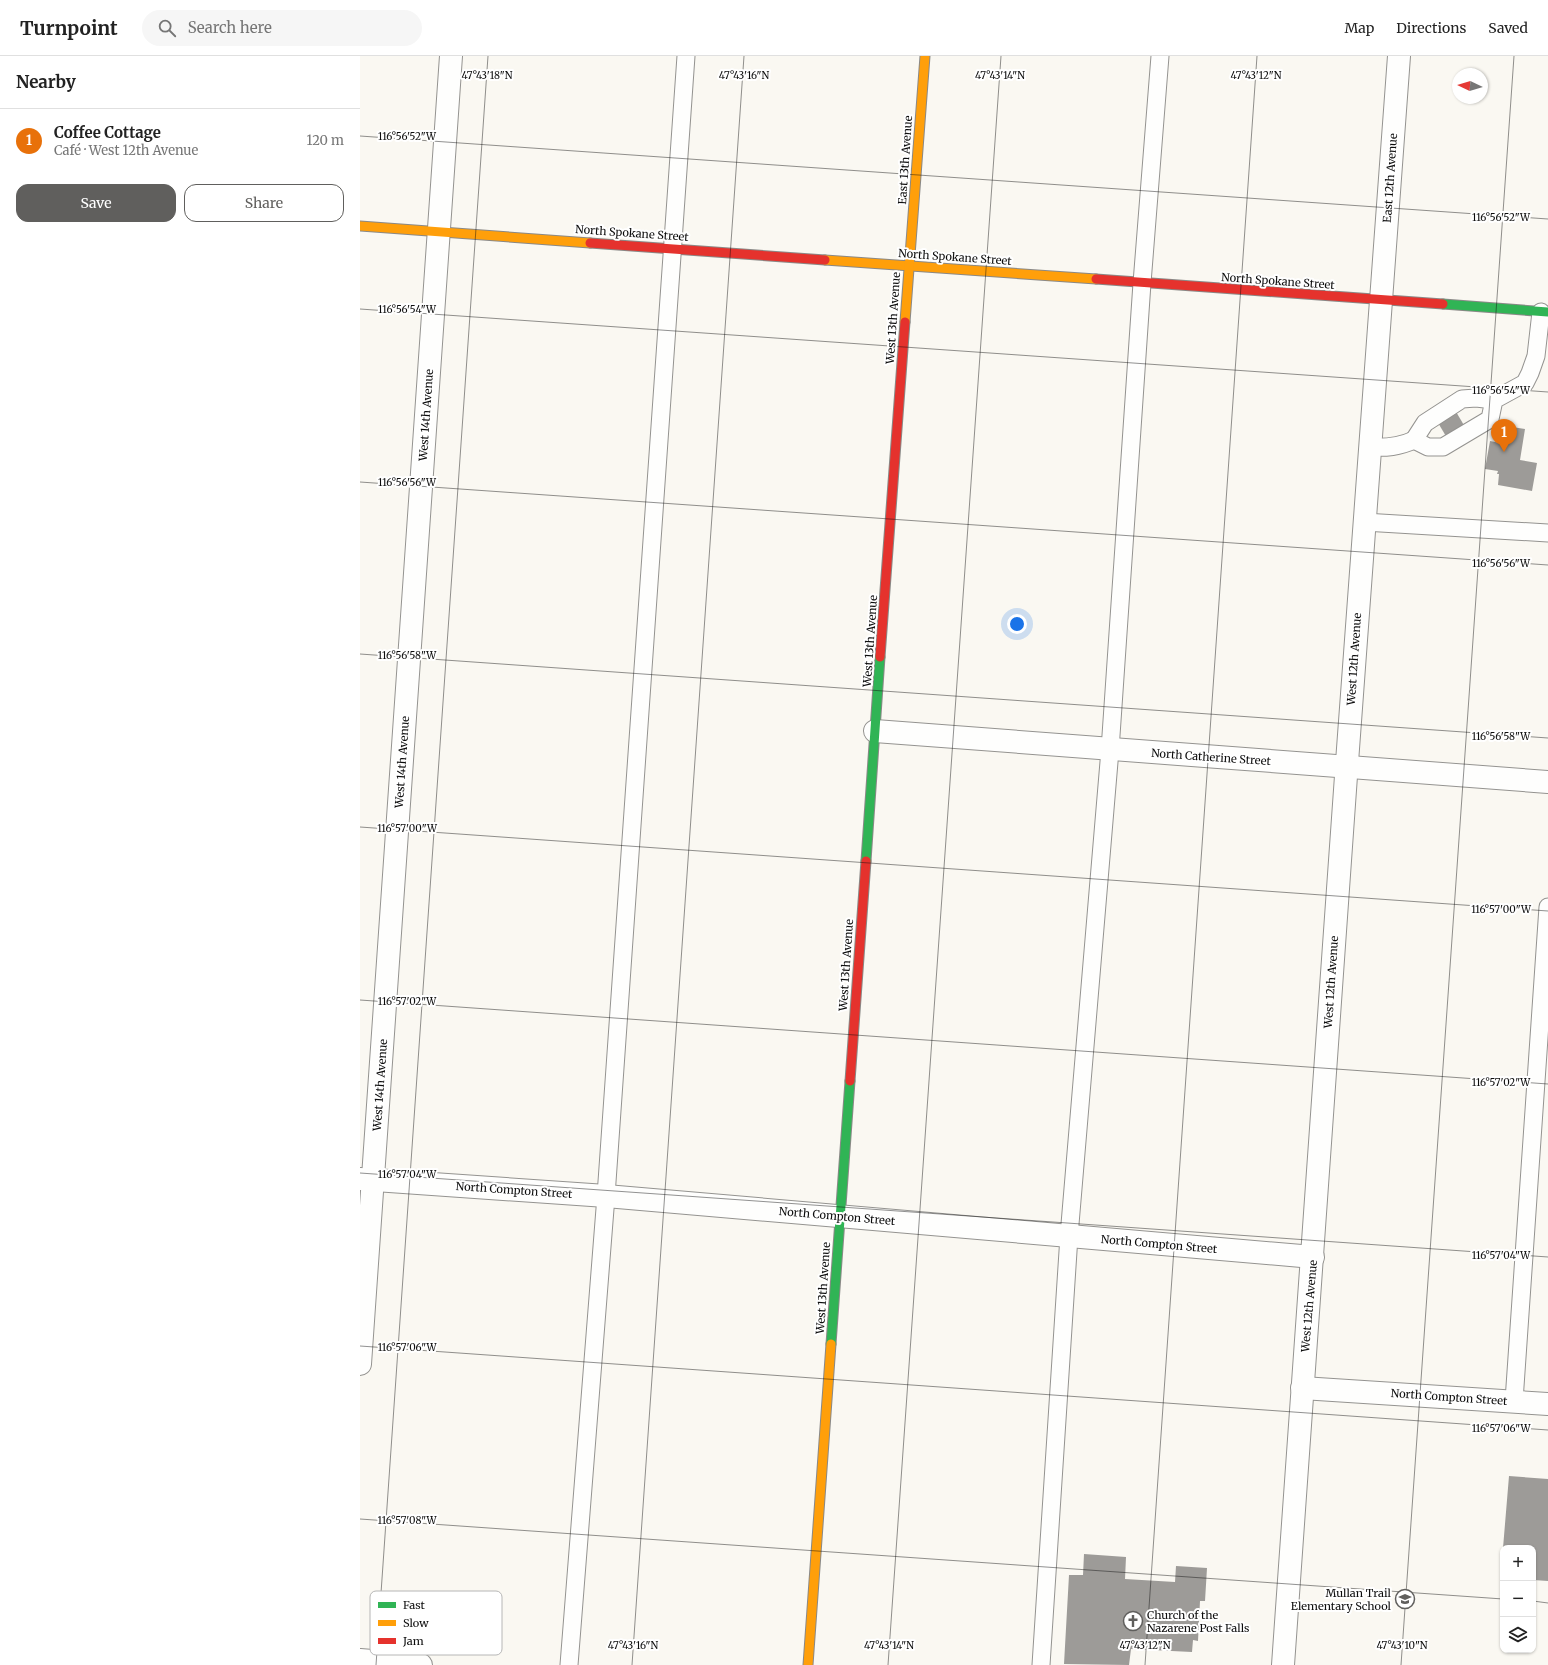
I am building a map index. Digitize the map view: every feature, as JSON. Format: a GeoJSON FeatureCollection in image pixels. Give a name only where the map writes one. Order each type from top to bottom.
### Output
{"type":"FeatureCollection","features":[{"type":"Feature","properties":{"kind":"street","name":"West 14th Avenue"},"geometry":{"type":"LineString","coordinates":[[360,1364],[367,1180],[451,56]]}},
{"type":"Feature","properties":{"kind":"street","name":"East 13th Avenue"},"geometry":{"type":"LineString","coordinates":[[909,266],[925,56]]}},
{"type":"Feature","properties":{"kind":"street","name":"East 12th Avenue"},"geometry":{"type":"LineString","coordinates":[[1381,300],[1398,56]]}},
{"type":"Feature","properties":{"kind":"street","name":"North Spokane Street"},"geometry":{"type":"LineString","coordinates":[[360,226],[1545,312]]}},
{"type":"Feature","properties":{"kind":"street","name":"West 13th Avenue"},"geometry":{"type":"LineString","coordinates":[[808,1665],[909,266]]}},
{"type":"Feature","properties":{"kind":"street","name":"West 12th Avenue"},"geometry":{"type":"LineString","coordinates":[[1284,1665],[1346,766],[1381,300]]}},
{"type":"Feature","properties":{"kind":"street","name":"North Catherine Street"},"geometry":{"type":"LineString","coordinates":[[875,731],[1548,782]]}},
{"type":"Feature","properties":{"kind":"street","name":"North Compton Street"},"geometry":{"type":"LineString","coordinates":[[367,1180],[606,1196],[1313,1258]]}},
{"type":"Feature","properties":{"kind":"street","name":"North Compton Street"},"geometry":{"type":"LineString","coordinates":[[1302,1388],[1548,1404]]}},
{"type":"Feature","properties":{"kind":"street"},"geometry":{"type":"LineString","coordinates":[[360,1660],[421,1665]]}},
{"type":"Feature","properties":{"kind":"lane"},"geometry":{"type":"LineString","coordinates":[[569,1665],[606,1196],[686,56]]}},
{"type":"Feature","properties":{"kind":"lane"},"geometry":{"type":"LineString","coordinates":[[1041,1665],[1069,1236],[1110,750],[1142,283],[1160,56]]}},
{"type":"Feature","properties":{"kind":"lane"},"geometry":{"type":"LineString","coordinates":[[1370,447],[1389,448],[1402,446],[1414,440],[1425,423],[1462,400],[1476,398],[1494,400],[1525,383],[1536,356],[1545,312]]}},
{"type":"Feature","properties":{"kind":"lane"},"geometry":{"type":"LineString","coordinates":[[1414,440],[1428,447],[1443,447],[1490,419],[1494,400]]}},
{"type":"Feature","properties":{"kind":"lane"},"geometry":{"type":"LineString","coordinates":[[1364,522],[1548,533]]}},
{"type":"Feature","properties":{"kind":"lane"},"geometry":{"type":"LineString","coordinates":[[1514,1401],[1548,907]]}},
{"type":"Feature","properties":{"kind":"building"},"geometry":{"type":"Polygon","coordinates":[[[1455,410],[1465,427],[1447,438],[1437,421],[1455,410]]]}},
{"type":"Feature","properties":{"kind":"building"},"geometry":{"type":"Polygon","coordinates":[[[1512,427],[1525,429],[1520,460],[1537,463],[1532,491],[1498,485],[1498,471],[1485,469],[1490,441],[1500,443],[1502,433],[1511,434],[1512,427]]]}},
{"type":"Feature","properties":{"kind":"building"},"geometry":{"type":"Polygon","coordinates":[[[1509,1476],[1548,1479],[1548,1581],[1536,1580],[1536,1545],[1503,1545],[1509,1476]]]}},
{"type":"Feature","properties":{"kind":"building","name":"Church of the Nazarene Post Falls"},"geometry":{"type":"Polygon","coordinates":[[[1084,1554],[1126,1557],[1125,1579],[1175,1582],[1176,1566],[1207,1568],[1205,1601],[1200,1601],[1198,1641],[1193,1640],[1192,1652],[1131,1649],[1129,1665],[1064,1664],[1069,1575],[1083,1575],[1084,1554]]]}},
{"type":"Feature","properties":{"kind":"traffic: fast"},"geometry":{"type":"LineString","coordinates":[[1443,304],[1548,312]]}},
{"type":"Feature","properties":{"kind":"traffic: fast"},"geometry":{"type":"LineString","coordinates":[[866,861],[880,657]]}},
{"type":"Feature","properties":{"kind":"traffic: fast"},"geometry":{"type":"LineString","coordinates":[[831,1344],[850,1081]]}},
{"type":"Feature","properties":{"kind":"traffic: slow"},"geometry":{"type":"LineString","coordinates":[[905,322],[925,56]]}},
{"type":"Feature","properties":{"kind":"traffic: slow"},"geometry":{"type":"LineString","coordinates":[[360,226],[590,243]]}},
{"type":"Feature","properties":{"kind":"traffic: slow"},"geometry":{"type":"LineString","coordinates":[[825,260],[1096,279]]}},
{"type":"Feature","properties":{"kind":"traffic: slow"},"geometry":{"type":"LineString","coordinates":[[808,1665],[831,1344]]}},
{"type":"Feature","properties":{"kind":"traffic: jam"},"geometry":{"type":"LineString","coordinates":[[590,243],[825,260]]}},
{"type":"Feature","properties":{"kind":"traffic: jam"},"geometry":{"type":"LineString","coordinates":[[1096,279],[1443,304]]}},
{"type":"Feature","properties":{"kind":"traffic: jam"},"geometry":{"type":"LineString","coordinates":[[880,657],[905,322]]}},
{"type":"Feature","properties":{"kind":"traffic: jam"},"geometry":{"type":"LineString","coordinates":[[850,1081],[866,861]]}},
{"type":"Feature","properties":{"kind":"place","name":"Coffee Cottage"},"geometry":{"type":"Point","coordinates":[1504,452]}},
{"type":"Feature","properties":{"kind":"place","name":"Mullan Trail Elementary School"},"geometry":{"type":"Point","coordinates":[1405,1599]}},
{"type":"Feature","properties":{"kind":"place","name":"Church of the Nazarene Post Falls"},"geometry":{"type":"Point","coordinates":[1133,1621]}}]}
